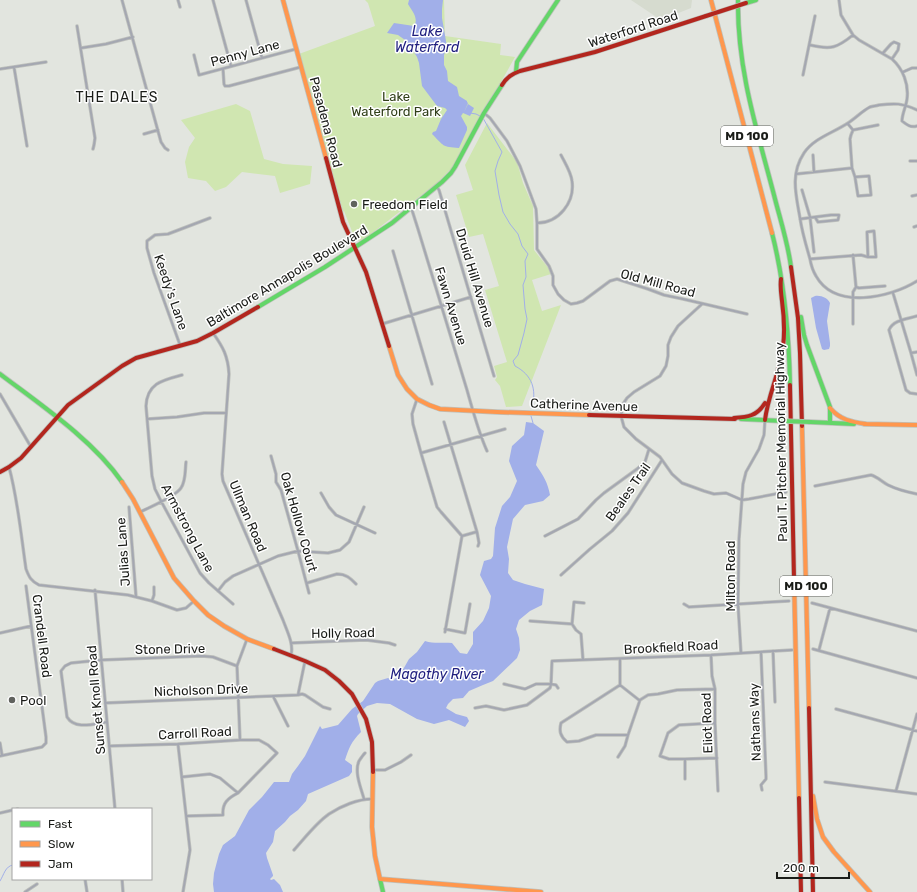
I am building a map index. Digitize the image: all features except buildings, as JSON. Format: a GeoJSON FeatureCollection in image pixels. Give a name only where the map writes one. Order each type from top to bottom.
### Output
{"type":"FeatureCollection","features":[{"type":"Feature","properties":{"kind":"main road","name":"Pasadena Road"},"geometry":{"type":"LineString","coordinates":[[283,0],[342,218],[355,248]]}},
{"type":"Feature","properties":{"kind":"main road","name":"Baltimore Annapolis Boulevard"},"geometry":{"type":"LineString","coordinates":[[0,472],[21,458],[68,405],[122,366],[136,358],[197,341],[213,333],[325,267],[385,228],[447,177],[454,169],[484,112],[507,78],[516,72],[517,62],[558,0]]}},
{"type":"Feature","properties":{"kind":"main road","name":"Paul T. Pitcher Memorial Highway"},"geometry":{"type":"LineString","coordinates":[[711,0],[772,231],[781,272],[788,320],[790,353],[801,891]]}},
{"type":"Feature","properties":{"kind":"main road","name":"Paul T. Pitcher Memorial Highway"},"geometry":{"type":"LineString","coordinates":[[738,0],[740,50],[746,85],[787,246],[794,280],[798,318],[800,347],[813,892]]}},
{"type":"Feature","properties":{"kind":"main road","name":"Waterford Road"},"geometry":{"type":"LineString","coordinates":[[516,72],[595,52],[756,0]]}},
{"type":"Feature","properties":{"kind":"main road","name":"Catherine Avenue"},"geometry":{"type":"LineString","coordinates":[[355,248],[366,272],[398,375],[407,389],[417,399],[440,409],[917,425]]}},
{"type":"Feature","properties":{"kind":"main road"},"geometry":{"type":"LineString","coordinates":[[765,420],[766,409],[781,358],[784,339],[780,282],[781,272]]}},
{"type":"Feature","properties":{"kind":"main road"},"geometry":{"type":"LineString","coordinates":[[794,280],[804,335],[830,407],[833,412],[843,419],[866,424]]}},
{"type":"Feature","properties":{"kind":"main road"},"geometry":{"type":"LineString","coordinates":[[0,374],[80,436],[108,463],[126,487],[174,578],[208,615],[247,639],[325,670],[345,686],[352,694],[363,712],[372,742],[372,827],[375,856],[383,892]]}},
{"type":"Feature","properties":{"kind":"main road"},"geometry":{"type":"LineString","coordinates":[[734,418],[748,417],[758,413],[764,406],[770,393]]}},
{"type":"Feature","properties":{"kind":"main road"},"geometry":{"type":"LineString","coordinates":[[830,407],[830,422]]}},
{"type":"Feature","properties":{"kind":"main road"},"geometry":{"type":"LineString","coordinates":[[809,709],[813,797],[817,824],[828,846],[869,891]]}},
{"type":"Feature","properties":{"kind":"main road"},"geometry":{"type":"LineString","coordinates":[[380,879],[541,892]]}},
{"type":"Feature","properties":{"kind":"street"},"geometry":{"type":"LineString","coordinates":[[122,0],[158,130],[163,145],[168,150]]}},
{"type":"Feature","properties":{"kind":"street"},"geometry":{"type":"LineString","coordinates":[[178,0],[180,7]]}},
{"type":"Feature","properties":{"kind":"street"},"geometry":{"type":"LineString","coordinates":[[213,0],[231,66]]}},
{"type":"Feature","properties":{"kind":"street"},"geometry":{"type":"LineString","coordinates":[[246,0],[262,58]]}},
{"type":"Feature","properties":{"kind":"street"},"geometry":{"type":"LineString","coordinates":[[839,0],[841,15],[853,35],[892,59],[902,72],[906,81],[907,91],[906,105],[902,121],[908,126],[917,126]]}},
{"type":"Feature","properties":{"kind":"street"},"geometry":{"type":"LineString","coordinates":[[803,75],[815,16]]}},
{"type":"Feature","properties":{"kind":"street"},"geometry":{"type":"LineString","coordinates":[[77,26],[95,138],[93,149]]}},
{"type":"Feature","properties":{"kind":"street"},"geometry":{"type":"LineString","coordinates":[[810,45],[830,48],[838,46],[853,35]]}},
{"type":"Feature","properties":{"kind":"street"},"geometry":{"type":"LineString","coordinates":[[81,48],[106,44],[133,37]]}},
{"type":"Feature","properties":{"kind":"street"},"geometry":{"type":"LineString","coordinates":[[883,53],[894,42],[898,44],[898,50],[892,59]]}},
{"type":"Feature","properties":{"kind":"street","name":"Penny Lane"},"geometry":{"type":"LineString","coordinates":[[194,55],[199,75],[296,49]]}},
{"type":"Feature","properties":{"kind":"street"},"geometry":{"type":"LineString","coordinates":[[0,69],[46,62]]}},
{"type":"Feature","properties":{"kind":"street"},"geometry":{"type":"LineString","coordinates":[[14,67],[27,146]]}},
{"type":"Feature","properties":{"kind":"street"},"geometry":{"type":"LineString","coordinates":[[224,68],[224,84],[225,86],[229,86],[301,67]]}},
{"type":"Feature","properties":{"kind":"street"},"geometry":{"type":"LineString","coordinates":[[902,72],[912,68],[917,68]]}},
{"type":"Feature","properties":{"kind":"street"},"geometry":{"type":"LineString","coordinates":[[917,110],[906,105],[896,104],[871,107],[848,124],[810,145],[800,159],[795,174],[795,188],[803,235],[812,268],[822,285],[831,292],[853,298],[893,292],[917,281]]}},
{"type":"Feature","properties":{"kind":"street","name":"Old Mill Road"},"geometry":{"type":"LineString","coordinates":[[484,112],[507,141],[520,166],[536,209],[537,249],[549,266],[553,276],[554,285],[558,294],[564,300],[571,304],[583,301],[610,281],[617,279],[664,295],[683,298],[702,304],[747,314]]}},
{"type":"Feature","properties":{"kind":"street"},"geometry":{"type":"LineString","coordinates":[[848,124],[853,130]]}},
{"type":"Feature","properties":{"kind":"street"},"geometry":{"type":"LineString","coordinates":[[853,130],[878,126]]}},
{"type":"Feature","properties":{"kind":"street"},"geometry":{"type":"LineString","coordinates":[[144,134],[158,130]]}},
{"type":"Feature","properties":{"kind":"street"},"geometry":{"type":"LineString","coordinates":[[853,130],[850,138],[852,168],[858,196],[871,195],[869,176],[855,177]]}},
{"type":"Feature","properties":{"kind":"street"},"geometry":{"type":"LineString","coordinates":[[537,223],[544,223],[556,217],[567,206],[571,197],[573,186],[572,178],[561,155]]}},
{"type":"Feature","properties":{"kind":"street"},"geometry":{"type":"LineString","coordinates":[[813,155],[814,172]]}},
{"type":"Feature","properties":{"kind":"street"},"geometry":{"type":"LineString","coordinates":[[910,161],[917,161]]}},
{"type":"Feature","properties":{"kind":"street"},"geometry":{"type":"LineString","coordinates":[[795,174],[852,168]]}},
{"type":"Feature","properties":{"kind":"street","name":"Druid Hill Avenue"},"geometry":{"type":"LineString","coordinates":[[436,186],[439,190],[494,376]]}},
{"type":"Feature","properties":{"kind":"street"},"geometry":{"type":"LineString","coordinates":[[802,190],[810,217],[814,252]]}},
{"type":"Feature","properties":{"kind":"street"},"geometry":{"type":"LineString","coordinates":[[912,196],[917,195]]}},
{"type":"Feature","properties":{"kind":"street","name":"Fawn Avenue"},"geometry":{"type":"LineString","coordinates":[[411,207],[480,436],[487,451]]}},
{"type":"Feature","properties":{"kind":"street"},"geometry":{"type":"LineString","coordinates":[[800,219],[810,217],[839,215],[838,220],[832,221],[818,222],[815,217]]}},
{"type":"Feature","properties":{"kind":"street","name":"Keedy's Lane"},"geometry":{"type":"LineString","coordinates":[[180,345],[154,273],[147,248],[147,241],[155,235],[168,234],[210,218]]}},
{"type":"Feature","properties":{"kind":"street"},"geometry":{"type":"LineString","coordinates":[[810,259],[853,255],[861,255],[868,257],[876,257],[874,231],[867,232],[868,257]]}},
{"type":"Feature","properties":{"kind":"street"},"geometry":{"type":"LineString","coordinates":[[393,251],[432,384]]}},
{"type":"Feature","properties":{"kind":"street"},"geometry":{"type":"LineString","coordinates":[[853,255],[856,287],[853,292],[853,324]]}},
{"type":"Feature","properties":{"kind":"street"},"geometry":{"type":"LineString","coordinates":[[856,287],[885,286]]}},
{"type":"Feature","properties":{"kind":"street"},"geometry":{"type":"LineString","coordinates":[[893,292],[917,375]]}},
{"type":"Feature","properties":{"kind":"street"},"geometry":{"type":"LineString","coordinates":[[382,324],[471,297]]}},
{"type":"Feature","properties":{"kind":"street","name":"Old Mill Road"},"geometry":{"type":"LineString","coordinates":[[621,416],[623,404],[627,398],[660,376],[666,366],[668,345],[671,336],[678,326],[702,304]]}},
{"type":"Feature","properties":{"kind":"street"},"geometry":{"type":"LineString","coordinates":[[917,316],[894,323],[888,330],[906,390],[910,393],[917,394]]}},
{"type":"Feature","properties":{"kind":"street","name":"Ullman Road"},"geometry":{"type":"LineString","coordinates":[[213,333],[226,353],[229,374],[222,474],[223,481],[283,620],[291,643],[291,656]]}},
{"type":"Feature","properties":{"kind":"street"},"geometry":{"type":"LineString","coordinates":[[911,353],[917,352]]}},
{"type":"Feature","properties":{"kind":"street","name":"Armstrong Lane"},"geometry":{"type":"LineString","coordinates":[[182,375],[160,382],[148,394],[146,401],[152,476],[161,502],[200,573],[232,604]]}},
{"type":"Feature","properties":{"kind":"street"},"geometry":{"type":"LineString","coordinates":[[0,395],[32,447]]}},
{"type":"Feature","properties":{"kind":"street"},"geometry":{"type":"LineString","coordinates":[[417,399],[412,414],[413,424],[437,507],[462,536]]}},
{"type":"Feature","properties":{"kind":"street"},"geometry":{"type":"LineString","coordinates":[[147,419],[204,413],[226,413]]}},
{"type":"Feature","properties":{"kind":"street"},"geometry":{"type":"LineString","coordinates":[[621,416],[624,427],[636,439],[660,457],[672,474],[682,482],[704,491],[714,494],[726,493],[742,500],[786,492]]}},
{"type":"Feature","properties":{"kind":"street","name":"Milton Road"},"geometry":{"type":"LineString","coordinates":[[741,653],[738,604],[739,539],[743,484],[746,472],[764,435],[765,420]]}},
{"type":"Feature","properties":{"kind":"street"},"geometry":{"type":"LineString","coordinates":[[444,422],[477,532],[479,543],[478,546]]}},
{"type":"Feature","properties":{"kind":"street"},"geometry":{"type":"LineString","coordinates":[[421,453],[505,428]]}},
{"type":"Feature","properties":{"kind":"street"},"geometry":{"type":"LineString","coordinates":[[545,536],[578,519],[600,497],[645,462],[648,449]]}},
{"type":"Feature","properties":{"kind":"street","name":"Oak Hollow Court"},"geometry":{"type":"LineString","coordinates":[[271,456],[276,474],[276,482],[281,490],[309,593]]}},
{"type":"Feature","properties":{"kind":"street","name":"Beales Trail"},"geometry":{"type":"LineString","coordinates":[[561,575],[612,531],[628,513],[662,460]]}},
{"type":"Feature","properties":{"kind":"street"},"geometry":{"type":"LineString","coordinates":[[140,512],[161,502],[181,488],[186,462]]}},
{"type":"Feature","properties":{"kind":"street"},"geometry":{"type":"LineString","coordinates":[[9,467],[14,486],[26,569],[33,582],[39,585],[128,594],[177,610],[186,608],[194,601]]}},
{"type":"Feature","properties":{"kind":"street"},"geometry":{"type":"LineString","coordinates":[[815,486],[871,475],[902,491],[917,494]]}},
{"type":"Feature","properties":{"kind":"street"},"geometry":{"type":"LineString","coordinates":[[321,493],[336,514],[375,533]]}},
{"type":"Feature","properties":{"kind":"street","name":"Julias Lane"},"geometry":{"type":"LineString","coordinates":[[129,507],[136,596]]}},
{"type":"Feature","properties":{"kind":"street"},"geometry":{"type":"LineString","coordinates":[[218,591],[225,582],[233,576],[278,556],[298,550],[328,553],[340,550],[349,542],[364,507]]}},
{"type":"Feature","properties":{"kind":"street"},"geometry":{"type":"LineString","coordinates":[[462,536],[477,532]]}},
{"type":"Feature","properties":{"kind":"street"},"geometry":{"type":"LineString","coordinates":[[462,536],[445,630],[465,633],[470,604]]}},
{"type":"Feature","properties":{"kind":"street"},"geometry":{"type":"LineString","coordinates":[[307,583],[341,574],[347,576],[356,584]]}},
{"type":"Feature","properties":{"kind":"street","name":"Crandell Road"},"geometry":{"type":"LineString","coordinates":[[1,756],[42,747],[46,743],[26,586]]}},
{"type":"Feature","properties":{"kind":"street"},"geometry":{"type":"LineString","coordinates":[[152,601],[154,587]]}},
{"type":"Feature","properties":{"kind":"street","name":"Sunset Knoll Road"},"geometry":{"type":"LineString","coordinates":[[95,590],[115,808]]}},
{"type":"Feature","properties":{"kind":"street"},"geometry":{"type":"LineString","coordinates":[[684,604],[689,607],[789,601]]}},
{"type":"Feature","properties":{"kind":"street"},"geometry":{"type":"LineString","coordinates":[[583,660],[581,634],[572,624],[574,602],[584,603]]}},
{"type":"Feature","properties":{"kind":"street"},"geometry":{"type":"LineString","coordinates":[[812,603],[917,631]]}},
{"type":"Feature","properties":{"kind":"street"},"geometry":{"type":"LineString","coordinates":[[819,650],[830,608]]}},
{"type":"Feature","properties":{"kind":"street"},"geometry":{"type":"LineString","coordinates":[[530,621],[572,624]]}},
{"type":"Feature","properties":{"kind":"street"},"geometry":{"type":"LineString","coordinates":[[0,633],[31,626]]}},
{"type":"Feature","properties":{"kind":"street"},"geometry":{"type":"LineString","coordinates":[[240,740],[237,666],[247,639]]}},
{"type":"Feature","properties":{"kind":"street","name":"Holly Road"},"geometry":{"type":"LineString","coordinates":[[291,643],[366,640],[395,645]]}},
{"type":"Feature","properties":{"kind":"street"},"geometry":{"type":"LineString","coordinates":[[813,649],[917,678]]}},
{"type":"Feature","properties":{"kind":"street","name":"Brookfield Road"},"geometry":{"type":"LineString","coordinates":[[551,684],[552,661],[710,655],[792,650]]}},
{"type":"Feature","properties":{"kind":"street"},"geometry":{"type":"LineString","coordinates":[[773,651],[775,702]]}},
{"type":"Feature","properties":{"kind":"street","name":"Nathans Way"},"geometry":{"type":"LineString","coordinates":[[761,652],[766,776],[766,779],[761,784],[762,790]]}},
{"type":"Feature","properties":{"kind":"street","name":"Eliot Road"},"geometry":{"type":"LineString","coordinates":[[710,655],[715,689],[718,791]]}},
{"type":"Feature","properties":{"kind":"street","name":"Stone Drive"},"geometry":{"type":"LineString","coordinates":[[106,722],[76,725],[70,722],[67,717],[61,671],[65,666],[71,663],[101,660],[202,656],[213,657],[237,666]]}},
{"type":"Feature","properties":{"kind":"street"},"geometry":{"type":"LineString","coordinates":[[620,659],[620,685]]}},
{"type":"Feature","properties":{"kind":"street"},"geometry":{"type":"LineString","coordinates":[[305,661],[298,695],[305,695],[323,707],[330,709]]}},
{"type":"Feature","properties":{"kind":"street"},"geometry":{"type":"LineString","coordinates":[[504,684],[526,689],[536,684],[551,684],[556,685],[558,688]]}},
{"type":"Feature","properties":{"kind":"street"},"geometry":{"type":"LineString","coordinates":[[475,708],[486,706],[504,710],[527,705],[547,691],[551,684]]}},
{"type":"Feature","properties":{"kind":"street"},"geometry":{"type":"LineString","coordinates":[[620,685],[640,700]]}},
{"type":"Feature","properties":{"kind":"street"},"geometry":{"type":"LineString","coordinates":[[620,685],[561,723],[559,728],[563,739],[567,742],[579,741],[596,735],[628,735]]}},
{"type":"Feature","properties":{"kind":"street"},"geometry":{"type":"LineString","coordinates":[[618,757],[625,746],[640,700],[648,695],[677,690],[715,689]]}},
{"type":"Feature","properties":{"kind":"street","name":"Nicholson Drive"},"geometry":{"type":"LineString","coordinates":[[105,703],[298,695]]}},
{"type":"Feature","properties":{"kind":"street"},"geometry":{"type":"LineString","coordinates":[[273,696],[288,726]]}},
{"type":"Feature","properties":{"kind":"street"},"geometry":{"type":"LineString","coordinates":[[836,709],[917,732]]}},
{"type":"Feature","properties":{"kind":"street"},"geometry":{"type":"LineString","coordinates":[[896,791],[917,714]]}},
{"type":"Feature","properties":{"kind":"street"},"geometry":{"type":"LineString","coordinates":[[715,723],[679,725],[668,733],[660,756],[669,759],[717,758]]}},
{"type":"Feature","properties":{"kind":"street","name":"Carroll Road"},"geometry":{"type":"LineString","coordinates":[[109,746],[259,740],[268,745],[277,754],[238,793]]}},
{"type":"Feature","properties":{"kind":"street"},"geometry":{"type":"LineString","coordinates":[[0,743],[1,756]]}},
{"type":"Feature","properties":{"kind":"street"},"geometry":{"type":"LineString","coordinates":[[178,744],[190,850],[183,892]]}},
{"type":"Feature","properties":{"kind":"street"},"geometry":{"type":"LineString","coordinates":[[364,799],[359,782],[358,768],[359,761],[365,753]]}},
{"type":"Feature","properties":{"kind":"street"},"geometry":{"type":"LineString","coordinates":[[373,770],[385,770],[411,755]]}},
{"type":"Feature","properties":{"kind":"street"},"geometry":{"type":"LineString","coordinates":[[685,759],[685,779]]}},
{"type":"Feature","properties":{"kind":"street"},"geometry":{"type":"LineString","coordinates":[[182,776],[210,774],[220,778],[238,793],[231,796],[225,802],[222,809],[223,815],[187,816]]}},
{"type":"Feature","properties":{"kind":"street"},"geometry":{"type":"LineString","coordinates":[[825,782],[917,794]]}},
{"type":"Feature","properties":{"kind":"street"},"geometry":{"type":"LineString","coordinates":[[294,850],[328,814],[351,803],[364,799],[372,799]]}},
{"type":"Feature","properties":{"kind":"street"},"geometry":{"type":"LineString","coordinates":[[0,813],[12,810]]}},
{"type":"Feature","properties":{"kind":"street"},"geometry":{"type":"LineString","coordinates":[[85,880],[87,892]]}},
{"type":"Feature","properties":{"kind":"street"},"geometry":{"type":"LineString","coordinates":[[122,880],[123,892]]}},
{"type":"Feature","properties":{"kind":"street"},"geometry":{"type":"LineString","coordinates":[[25,892],[36,884]]}},
{"type":"Feature","properties":{"kind":"shaded area"},"geometry":{"type":"Polygon","coordinates":[[[631,0],[692,0],[691,8],[661,20],[631,0]]]}},
{"type":"Feature","properties":{"kind":"green space","name":"Lake Waterford Park"},"geometry":{"type":"Polygon","coordinates":[[[365,0],[444,0],[445,36],[501,44],[500,55],[515,57],[482,111],[460,155],[451,169],[437,183],[360,241],[355,239],[344,211],[343,212],[299,54],[375,26],[368,3],[365,0]]]}},
{"type":"Feature","properties":{"kind":"green space"},"geometry":{"type":"Polygon","coordinates":[[[236,104],[250,111],[264,159],[283,164],[312,166],[310,184],[280,193],[275,176],[242,172],[226,187],[215,191],[206,181],[188,178],[185,162],[189,147],[195,138],[181,120],[236,104]]]}},
{"type":"Feature","properties":{"kind":"green space"},"geometry":{"type":"Polygon","coordinates":[[[487,123],[517,162],[523,183],[533,206],[534,250],[550,270],[551,274],[532,280],[542,311],[561,305],[522,406],[506,407],[500,386],[495,380],[497,377],[494,366],[507,362],[485,290],[499,286],[483,234],[469,237],[456,195],[473,190],[465,165],[487,123]]]}},
{"type":"Feature","properties":{"kind":"water","name":"Lake Waterford"},"geometry":{"type":"Polygon","coordinates":[[[409,0],[443,0],[442,18],[447,47],[444,55],[444,65],[447,71],[448,81],[457,87],[459,96],[467,101],[468,103],[464,112],[468,104],[474,108],[470,116],[463,113],[461,116],[467,130],[459,148],[444,145],[432,134],[436,131],[447,110],[437,106],[422,86],[417,57],[405,40],[398,35],[387,33],[394,23],[414,26],[416,20],[408,4],[409,0]]]}},
{"type":"Feature","properties":{"kind":"water"},"geometry":{"type":"Polygon","coordinates":[[[815,296],[824,297],[830,303],[827,321],[830,343],[829,349],[822,349],[816,328],[811,298],[815,296]]]}},
{"type":"Feature","properties":{"kind":"water","name":"Magothy River"},"geometry":{"type":"Polygon","coordinates":[[[526,422],[533,423],[544,431],[536,465],[545,479],[550,495],[543,501],[525,505],[513,519],[507,547],[509,559],[508,573],[513,580],[544,589],[542,605],[530,611],[519,620],[516,629],[519,638],[520,650],[517,658],[493,681],[469,691],[463,698],[453,699],[448,704],[446,708],[456,714],[467,717],[469,721],[465,727],[449,720],[434,724],[417,719],[390,704],[377,703],[367,706],[357,716],[361,732],[351,745],[345,760],[352,765],[352,772],[349,776],[308,794],[306,801],[298,810],[275,831],[273,842],[266,853],[273,875],[270,879],[274,879],[280,885],[283,892],[214,892],[214,873],[223,845],[235,836],[249,810],[274,782],[289,782],[292,774],[305,756],[320,726],[322,729],[338,725],[352,709],[363,701],[375,683],[388,678],[393,681],[401,673],[409,659],[417,652],[425,641],[435,643],[452,643],[460,653],[467,654],[473,644],[473,632],[483,621],[489,608],[491,596],[480,575],[484,561],[491,559],[493,556],[495,528],[502,506],[510,497],[517,481],[509,461],[512,446],[524,435],[526,422]]]}},
{"type":"Feature","properties":{"kind":"waterway","name":"Magothy River"},"geometry":{"type":"LineString","coordinates":[[470,113],[480,116]]}},
{"type":"Feature","properties":{"kind":"waterway","name":"Magothy River"},"geometry":{"type":"LineString","coordinates":[[483,118],[502,152],[495,171],[503,212],[518,234],[522,246],[528,254],[525,261],[526,277],[523,285],[527,319],[518,355],[513,361],[515,366],[526,374],[532,383],[534,395],[532,408]]}},
{"type":"Feature","properties":{"kind":"waterway","name":"Magothy River"},"geometry":{"type":"LineString","coordinates":[[531,416],[533,423]]}},
{"type":"Feature","properties":{"kind":"waterway"},"geometry":{"type":"LineString","coordinates":[[0,881],[6,869],[12,865]]}},
{"type":"Feature","properties":{"kind":"traffic: fast"},"geometry":{"type":"LineString","coordinates":[[516,72],[517,62],[558,0]]}},
{"type":"Feature","properties":{"kind":"traffic: fast"},"geometry":{"type":"LineString","coordinates":[[738,0],[744,75],[761,147],[786,240],[791,267]]}},
{"type":"Feature","properties":{"kind":"traffic: fast"},"geometry":{"type":"LineString","coordinates":[[746,3],[756,0]]}},
{"type":"Feature","properties":{"kind":"traffic: fast"},"geometry":{"type":"LineString","coordinates":[[258,307],[325,267],[392,223],[442,182],[455,167],[484,113],[502,85]]}},
{"type":"Feature","properties":{"kind":"traffic: fast"},"geometry":{"type":"LineString","coordinates":[[772,233],[786,309],[790,385]]}},
{"type":"Feature","properties":{"kind":"traffic: fast"},"geometry":{"type":"LineString","coordinates":[[801,317],[807,345],[830,407],[830,422]]}},
{"type":"Feature","properties":{"kind":"traffic: fast"},"geometry":{"type":"LineString","coordinates":[[0,374],[66,424],[96,452],[122,482]]}},
{"type":"Feature","properties":{"kind":"traffic: fast"},"geometry":{"type":"LineString","coordinates":[[741,419],[783,421]]}},
{"type":"Feature","properties":{"kind":"traffic: fast"},"geometry":{"type":"LineString","coordinates":[[783,421],[810,422]]}},
{"type":"Feature","properties":{"kind":"traffic: fast"},"geometry":{"type":"LineString","coordinates":[[810,422],[854,424]]}},
{"type":"Feature","properties":{"kind":"traffic: fast"},"geometry":{"type":"LineString","coordinates":[[380,879],[383,892]]}},
{"type":"Feature","properties":{"kind":"traffic: slow"},"geometry":{"type":"LineString","coordinates":[[283,0],[326,158]]}},
{"type":"Feature","properties":{"kind":"traffic: slow"},"geometry":{"type":"LineString","coordinates":[[711,0],[772,233]]}},
{"type":"Feature","properties":{"kind":"traffic: slow"},"geometry":{"type":"LineString","coordinates":[[389,346],[398,375],[407,389],[417,399],[440,409],[589,415]]}},
{"type":"Feature","properties":{"kind":"traffic: slow"},"geometry":{"type":"LineString","coordinates":[[830,408],[842,418],[866,424]]}},
{"type":"Feature","properties":{"kind":"traffic: slow"},"geometry":{"type":"LineString","coordinates":[[864,424],[917,425]]}},
{"type":"Feature","properties":{"kind":"traffic: slow"},"geometry":{"type":"LineString","coordinates":[[802,426],[809,708]]}},
{"type":"Feature","properties":{"kind":"traffic: slow"},"geometry":{"type":"LineString","coordinates":[[122,482],[133,499],[174,578],[194,601],[208,615],[224,626],[247,639],[274,649]]}},
{"type":"Feature","properties":{"kind":"traffic: slow"},"geometry":{"type":"LineString","coordinates":[[794,578],[799,798]]}},
{"type":"Feature","properties":{"kind":"traffic: slow"},"geometry":{"type":"LineString","coordinates":[[373,772],[372,827],[375,856],[380,879],[541,892]]}},
{"type":"Feature","properties":{"kind":"traffic: slow"},"geometry":{"type":"LineString","coordinates":[[813,796],[817,819],[823,837],[834,852],[870,892]]}},
{"type":"Feature","properties":{"kind":"traffic: jam"},"geometry":{"type":"LineString","coordinates":[[706,16],[746,3]]}},
{"type":"Feature","properties":{"kind":"traffic: jam"},"geometry":{"type":"LineString","coordinates":[[502,85],[510,76],[520,71],[595,52],[706,16]]}},
{"type":"Feature","properties":{"kind":"traffic: jam"},"geometry":{"type":"LineString","coordinates":[[326,158],[343,222],[366,272],[389,346]]}},
{"type":"Feature","properties":{"kind":"traffic: jam"},"geometry":{"type":"LineString","coordinates":[[791,267],[798,318],[802,426]]}},
{"type":"Feature","properties":{"kind":"traffic: jam"},"geometry":{"type":"LineString","coordinates":[[765,420],[783,347],[784,324],[781,279]]}},
{"type":"Feature","properties":{"kind":"traffic: jam"},"geometry":{"type":"LineString","coordinates":[[0,472],[21,458],[68,405],[122,366],[136,358],[197,341],[258,307]]}},
{"type":"Feature","properties":{"kind":"traffic: jam"},"geometry":{"type":"LineString","coordinates":[[790,385],[794,578]]}},
{"type":"Feature","properties":{"kind":"traffic: jam"},"geometry":{"type":"LineString","coordinates":[[734,418],[752,415],[759,411],[765,403]]}},
{"type":"Feature","properties":{"kind":"traffic: jam"},"geometry":{"type":"LineString","coordinates":[[589,415],[735,419]]}},
{"type":"Feature","properties":{"kind":"traffic: jam"},"geometry":{"type":"LineString","coordinates":[[274,649],[325,670],[352,694],[366,719],[372,742],[373,772]]}},
{"type":"Feature","properties":{"kind":"traffic: jam"},"geometry":{"type":"LineString","coordinates":[[809,708],[813,892]]}},
{"type":"Feature","properties":{"kind":"traffic: jam"},"geometry":{"type":"LineString","coordinates":[[799,798],[801,892]]}},
{"type":"Feature","properties":{"kind":"place","name":"Freedom Field"},"geometry":{"type":"Point","coordinates":[354,204]}},
{"type":"Feature","properties":{"kind":"place","name":"Pool"},"geometry":{"type":"Point","coordinates":[12,700]}},
{"type":"Feature","properties":{"kind":"district","name":"THE DALES"},"geometry":{"type":"Point","coordinates":[117,97]}}]}
